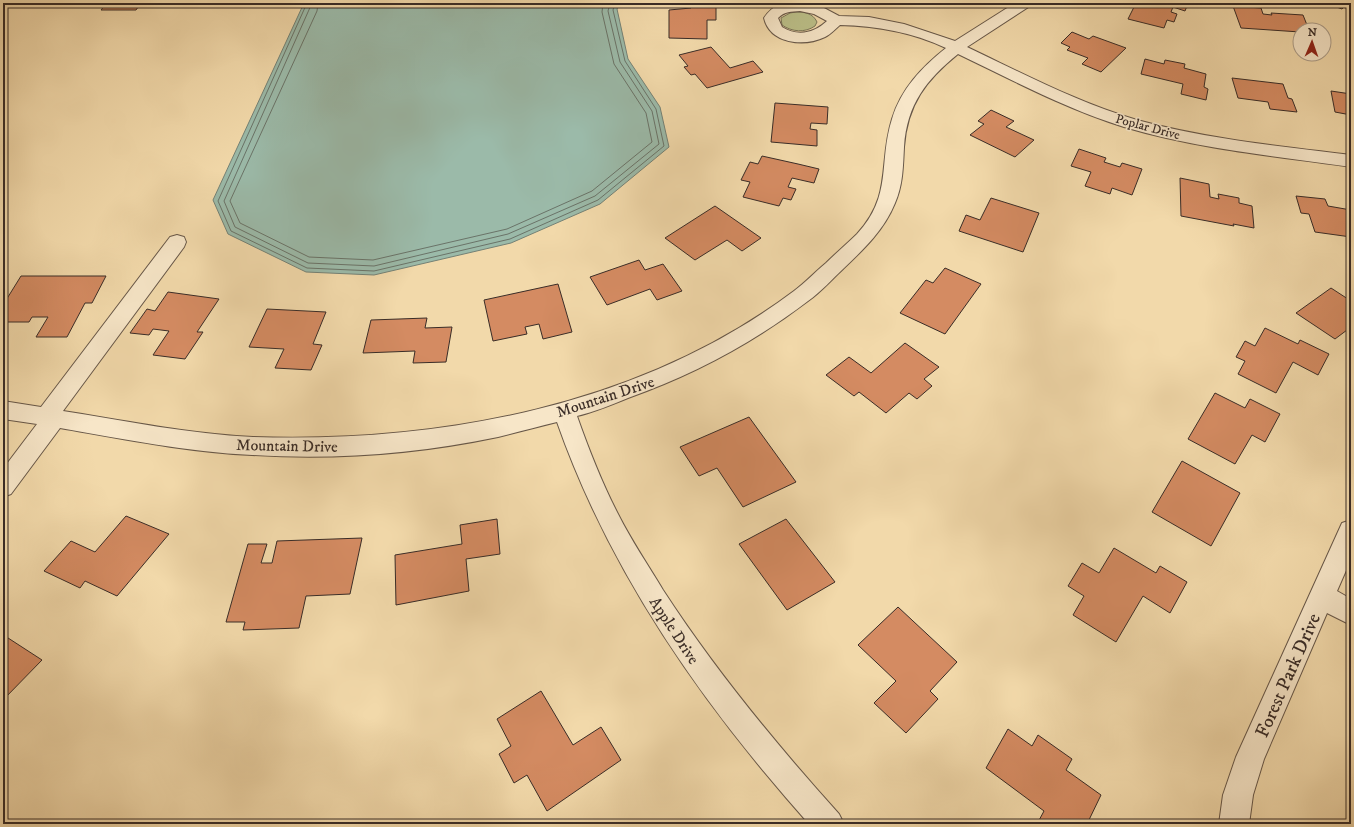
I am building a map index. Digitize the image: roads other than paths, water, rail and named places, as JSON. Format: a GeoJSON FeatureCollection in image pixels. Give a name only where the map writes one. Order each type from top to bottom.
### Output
{"type":"FeatureCollection","features":[{"type":"Feature","properties":{"kind":"street","name":"Mountain Drive"},"geometry":{"type":"LineString","coordinates":[[3,410],[211,443],[281,447],[322,447],[401,442],[478,432],[564,411],[637,387],[690,365],[773,318],[819,282],[862,240],[880,216],[886,205],[891,189],[896,136],[903,108],[910,95],[926,73],[936,63],[1025,3]]}},
{"type":"Feature","properties":{"kind":"street","name":"Poplar Drive"},"geometry":{"type":"LineString","coordinates":[[836,20],[870,21],[929,35],[1069,101],[1130,123],[1206,141],[1351,161]]}},
{"type":"Feature","properties":{"kind":"street"},"geometry":{"type":"LineString","coordinates":[[3,487],[51,417],[177,242]]}},
{"type":"Feature","properties":{"kind":"street","name":"Apple Drive"},"geometry":{"type":"LineString","coordinates":[[564,411],[584,464],[605,513],[634,566],[669,622],[710,682],[750,734],[829,824]]}},
{"type":"Feature","properties":{"kind":"street","name":"Forest Park Drive"},"geometry":{"type":"LineString","coordinates":[[1234,824],[1238,795],[1250,757],[1351,531]]}},
{"type":"Feature","properties":{"kind":"street"},"geometry":{"type":"LineString","coordinates":[[1322,596],[1351,613]]}},
{"type":"Feature","properties":{"kind":"water"},"geometry":{"type":"Polygon","coordinates":[[[304,3],[620,3],[617,9],[628,59],[660,107],[669,147],[600,204],[511,243],[374,275],[306,272],[228,234],[213,200],[304,3]]]}}]}
